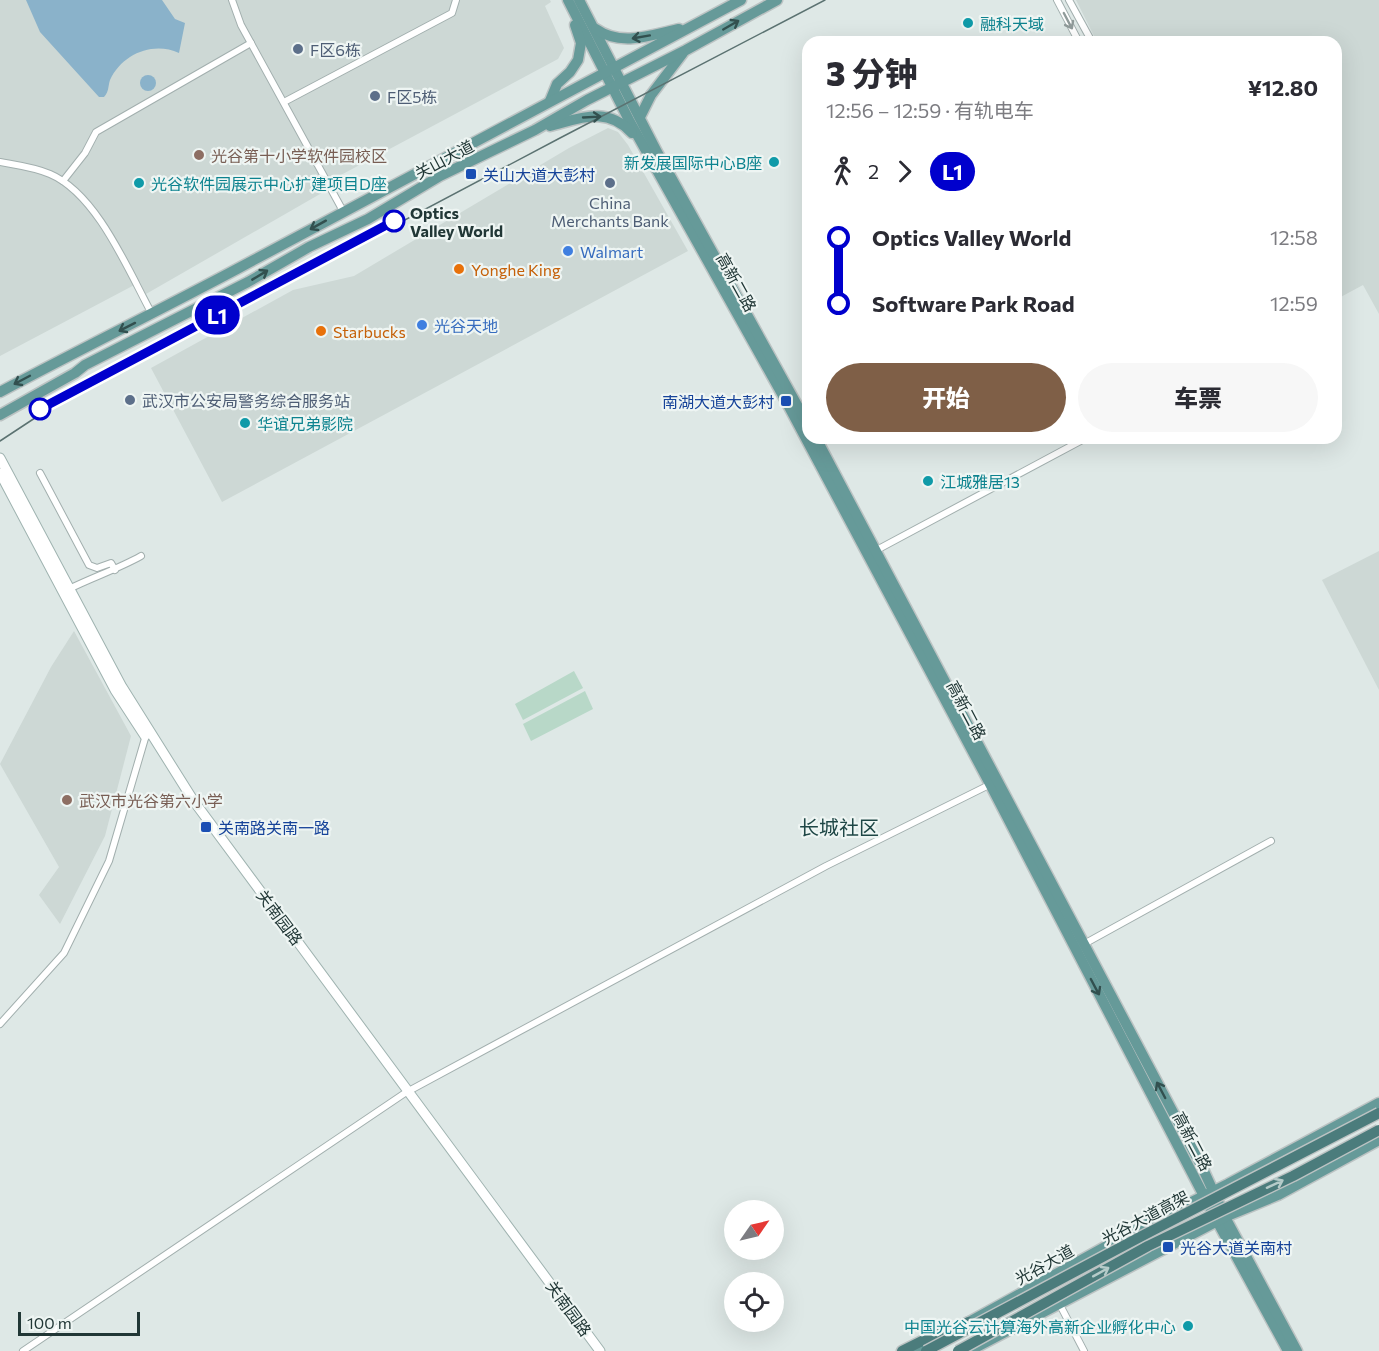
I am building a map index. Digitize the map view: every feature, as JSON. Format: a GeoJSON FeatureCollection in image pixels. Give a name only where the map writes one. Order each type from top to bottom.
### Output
{"type":"FeatureCollection","features":[{"type":"Feature","properties":{"kind":"highway","name":"光谷大道高架"},"geometry":{"type":"LineString","coordinates":[[926,1351],[1379,1113]]}},
{"type":"Feature","properties":{"kind":"highway","name":"光谷大道高架"},"geometry":{"type":"LineString","coordinates":[[957,1351],[1148,1246],[1293,1176],[1379,1130]]}},
{"type":"Feature","properties":{"kind":"highway"},"geometry":{"type":"LineString","coordinates":[[902,1351],[969,1322]]}},
{"type":"Feature","properties":{"kind":"main road"},"geometry":{"type":"LineString","coordinates":[[566,0],[610,70]]}},
{"type":"Feature","properties":{"kind":"main road"},"geometry":{"type":"LineString","coordinates":[[550,100],[557,84],[570,72],[578,60],[580,50],[578,34],[566,0]]}},
{"type":"Feature","properties":{"kind":"main road"},"geometry":{"type":"LineString","coordinates":[[579,0],[594,27],[617,85]]}},
{"type":"Feature","properties":{"kind":"main road","name":"关山大道"},"geometry":{"type":"LineString","coordinates":[[0,392],[152,314],[741,0]]}},
{"type":"Feature","properties":{"kind":"main road","name":"关山大道"},"geometry":{"type":"LineString","coordinates":[[0,415],[75,373],[85,365],[248,282],[309,247],[368,219],[440,176],[535,130],[777,0]]}},
{"type":"Feature","properties":{"kind":"main road"},"geometry":{"type":"LineString","coordinates":[[594,27],[605,36],[637,39],[691,26]]}},
{"type":"Feature","properties":{"kind":"main road"},"geometry":{"type":"LineString","coordinates":[[640,117],[651,95],[686,50]]}},
{"type":"Feature","properties":{"kind":"main road","name":"高新二路"},"geometry":{"type":"LineString","coordinates":[[617,85],[640,117],[657,152],[802,414]]}},
{"type":"Feature","properties":{"kind":"main road","name":"高新二路"},"geometry":{"type":"LineString","coordinates":[[617,85],[643,144],[802,429]]}},
{"type":"Feature","properties":{"kind":"main road"},"geometry":{"type":"LineString","coordinates":[[535,130],[584,117],[607,116],[624,124],[643,144]]}},
{"type":"Feature","properties":{"kind":"main road","name":"高新二路"},"geometry":{"type":"LineString","coordinates":[[810,444],[872,552],[994,782],[1192,1171],[1209,1194]]}},
{"type":"Feature","properties":{"kind":"main road","name":"高新二路"},"geometry":{"type":"LineString","coordinates":[[819,444],[872,552]]}},
{"type":"Feature","properties":{"kind":"main road","name":"关南园路"},"geometry":{"type":"LineString","coordinates":[[0,458],[115,690],[147,734],[189,803],[600,1351]]}},
{"type":"Feature","properties":{"kind":"main road","name":"关南园路"},"geometry":{"type":"LineString","coordinates":[[0,473],[67,590]]}},
{"type":"Feature","properties":{"kind":"main road","name":"高新二路"},"geometry":{"type":"LineString","coordinates":[[994,782],[1084,944],[1288,1351]]}},
{"type":"Feature","properties":{"kind":"main road","name":"关南园路"},"geometry":{"type":"LineString","coordinates":[[407,1092],[592,1351]]}},
{"type":"Feature","properties":{"kind":"main road","name":"光谷大道"},"geometry":{"type":"LineString","coordinates":[[914,1351],[1168,1213],[1209,1194],[1379,1103]]}},
{"type":"Feature","properties":{"kind":"main road"},"geometry":{"type":"LineString","coordinates":[[969,1351],[1221,1219],[1278,1195],[1379,1140]]}},
{"type":"Feature","properties":{"kind":"main road"},"geometry":{"type":"LineString","coordinates":[[1168,1213],[1191,1194],[1192,1171]]}},
{"type":"Feature","properties":{"kind":"main road","name":"高新二路"},"geometry":{"type":"LineString","coordinates":[[1221,1219],[1297,1351]]}},
{"type":"Feature","properties":{"kind":"street"},"geometry":{"type":"LineString","coordinates":[[232,0],[241,25],[343,211]]}},
{"type":"Feature","properties":{"kind":"street"},"geometry":{"type":"LineString","coordinates":[[284,102],[452,13],[456,0]]}},
{"type":"Feature","properties":{"kind":"street"},"geometry":{"type":"LineString","coordinates":[[1057,0],[1076,36]]}},
{"type":"Feature","properties":{"kind":"street"},"geometry":{"type":"LineString","coordinates":[[1069,0],[1089,36]]}},
{"type":"Feature","properties":{"kind":"street"},"geometry":{"type":"LineString","coordinates":[[63,181],[85,153],[96,132],[251,43]]}},
{"type":"Feature","properties":{"kind":"street"},"geometry":{"type":"LineString","coordinates":[[0,162],[49,174],[63,181],[85,198],[103,223],[152,314]]}},
{"type":"Feature","properties":{"kind":"street"},"geometry":{"type":"LineString","coordinates":[[872,552],[1075,444]]}},
{"type":"Feature","properties":{"kind":"street"},"geometry":{"type":"LineString","coordinates":[[40,473],[89,565],[97,568],[111,563],[115,570]]}},
{"type":"Feature","properties":{"kind":"street"},"geometry":{"type":"LineString","coordinates":[[67,590],[96,575],[115,570],[141,556]]}},
{"type":"Feature","properties":{"kind":"street"},"geometry":{"type":"LineString","coordinates":[[0,1024],[64,953],[110,861],[147,734]]}},
{"type":"Feature","properties":{"kind":"street"},"geometry":{"type":"LineString","coordinates":[[23,1351],[407,1092],[826,866],[994,782]]}},
{"type":"Feature","properties":{"kind":"street"},"geometry":{"type":"LineString","coordinates":[[1084,944],[1271,841]]}},
{"type":"Feature","properties":{"kind":"street"},"geometry":{"type":"LineString","coordinates":[[1060,1305],[1084,1351]]}},
{"type":"Feature","properties":{"kind":"shaded area"},"geometry":{"type":"Polygon","coordinates":[[[0,0],[550,0],[551,2],[545,6],[564,48],[558,59],[324,184],[327,190],[146,294],[140,282],[0,356],[0,0]]]}},
{"type":"Feature","properties":{"kind":"shaded area"},"geometry":{"type":"Polygon","coordinates":[[[1076,0],[1379,0],[1379,314],[1363,285],[1342,296],[1342,36],[1094,36],[1076,0]]]}},
{"type":"Feature","properties":{"kind":"shaded area","name":"光谷天地"},"geometry":{"type":"Polygon","coordinates":[[[608,128],[618,132],[628,145],[688,251],[222,502],[151,368],[293,290],[354,276],[569,148],[608,128]]]}},
{"type":"Feature","properties":{"kind":"shaded area"},"geometry":{"type":"Polygon","coordinates":[[[1379,551],[1379,690],[1322,580],[1379,551]]]}},
{"type":"Feature","properties":{"kind":"shaded area","name":"武汉市光谷第六小学"},"geometry":{"type":"Polygon","coordinates":[[[74,631],[131,736],[105,836],[60,924],[39,895],[59,867],[0,764],[51,667],[74,631]]]}},
{"type":"Feature","properties":{"kind":"green space"},"geometry":{"type":"Polygon","coordinates":[[[574,671],[583,688],[523,720],[515,704],[574,671]]]}},
{"type":"Feature","properties":{"kind":"green space"},"geometry":{"type":"Polygon","coordinates":[[[585,691],[593,709],[531,741],[523,724],[585,691]]]}},
{"type":"Feature","properties":{"kind":"water"},"geometry":{"type":"Polygon","coordinates":[[[26,0],[162,0],[175,19],[185,23],[179,53],[159,48],[139,52],[122,63],[110,80],[106,95],[99,97],[40,32],[26,0]]]}},
{"type":"Feature","properties":{"kind":"water"},"geometry":{"type":"Polygon","coordinates":[[[148,75],[154,77],[156,83],[154,89],[148,91],[142,89],[140,83],[142,77],[148,75]]]}},
{"type":"Feature","properties":{"kind":"tram line"},"geometry":{"type":"LineString","coordinates":[[0,441],[85,389],[825,0]]}},
{"type":"Feature","properties":{"kind":"tram line","name":"L1"},"geometry":{"type":"LineString","coordinates":[[40,409],[394,221]]}},
{"type":"Feature","properties":{"kind":"place","name":"融科天域"},"geometry":{"type":"Point","coordinates":[968,23]}},
{"type":"Feature","properties":{"kind":"place","name":"F区6栋"},"geometry":{"type":"Point","coordinates":[298,49]}},
{"type":"Feature","properties":{"kind":"place","name":"F区5栋"},"geometry":{"type":"Point","coordinates":[375,96]}},
{"type":"Feature","properties":{"kind":"place","name":"光谷第十小学软件园校区"},"geometry":{"type":"Point","coordinates":[199,155]}},
{"type":"Feature","properties":{"kind":"place","name":"新发展国际中心B座"},"geometry":{"type":"Point","coordinates":[774,162]}},
{"type":"Feature","properties":{"kind":"place","name":"关山大道大彭村"},"geometry":{"type":"Point","coordinates":[471,174]}},
{"type":"Feature","properties":{"kind":"place","name":"光谷软件园展示中心扩建项目D座"},"geometry":{"type":"Point","coordinates":[139,183]}},
{"type":"Feature","properties":{"kind":"place","name":"China Merchants Bank"},"geometry":{"type":"Point","coordinates":[610,183]}},
{"type":"Feature","properties":{"kind":"place","name":"Optics Valley World"},"geometry":{"type":"Point","coordinates":[394,221]}},
{"type":"Feature","properties":{"kind":"place","name":"Walmart"},"geometry":{"type":"Point","coordinates":[568,251]}},
{"type":"Feature","properties":{"kind":"place","name":"Yonghe King"},"geometry":{"type":"Point","coordinates":[459,269]}},
{"type":"Feature","properties":{"kind":"place","name":"光谷天地"},"geometry":{"type":"Point","coordinates":[422,325]}},
{"type":"Feature","properties":{"kind":"place","name":"Starbucks"},"geometry":{"type":"Point","coordinates":[321,331]}},
{"type":"Feature","properties":{"kind":"place","name":"武汉市公安局警务综合服务站"},"geometry":{"type":"Point","coordinates":[130,400]}},
{"type":"Feature","properties":{"kind":"place","name":"南湖大道大彭村"},"geometry":{"type":"Point","coordinates":[786,401]}},
{"type":"Feature","properties":{"kind":"place","name":"华谊兄弟影院"},"geometry":{"type":"Point","coordinates":[245,423]}},
{"type":"Feature","properties":{"kind":"place","name":"江城雅居13"},"geometry":{"type":"Point","coordinates":[928,481]}},
{"type":"Feature","properties":{"kind":"place","name":"武汉市光谷第六小学"},"geometry":{"type":"Point","coordinates":[67,800]}},
{"type":"Feature","properties":{"kind":"place","name":"关南路关南一路"},"geometry":{"type":"Point","coordinates":[206,827]}},
{"type":"Feature","properties":{"kind":"place","name":"光谷大道关南村"},"geometry":{"type":"Point","coordinates":[1168,1247]}},
{"type":"Feature","properties":{"kind":"place","name":"中国光谷云计算海外高新企业孵化中心"},"geometry":{"type":"Point","coordinates":[1188,1326]}},
{"type":"Feature","properties":{"kind":"district","name":"长城社区"},"geometry":{"type":"Point","coordinates":[839,827]}}]}
